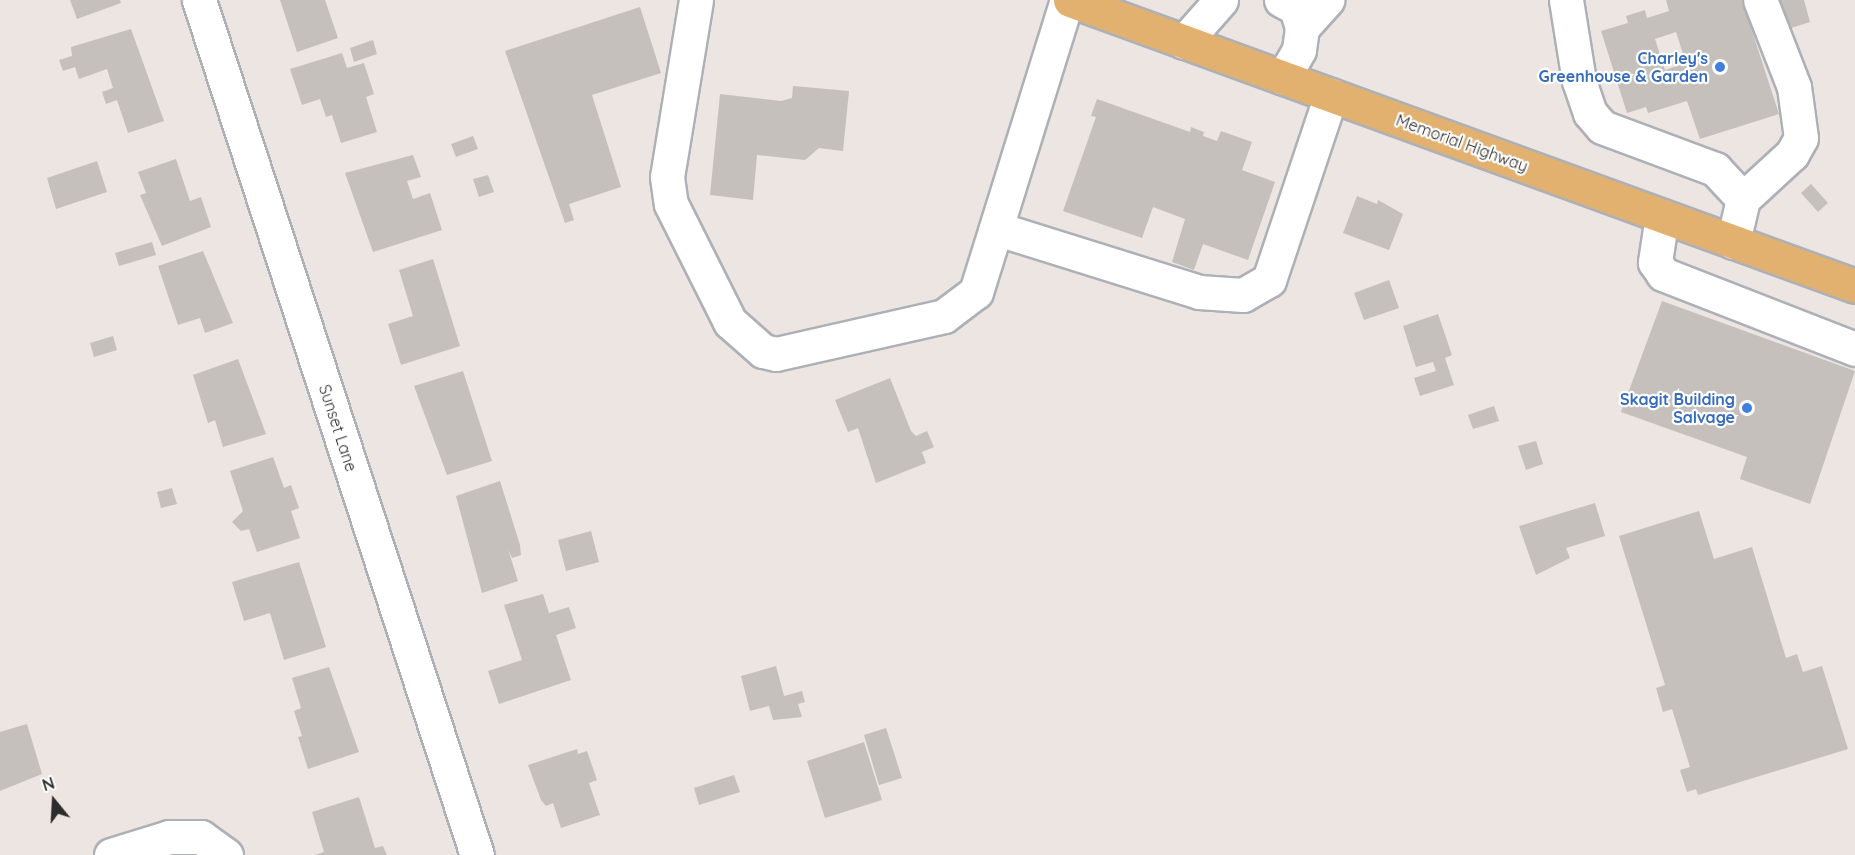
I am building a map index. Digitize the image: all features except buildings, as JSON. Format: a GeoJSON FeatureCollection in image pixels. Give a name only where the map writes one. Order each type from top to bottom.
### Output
{"type":"FeatureCollection","features":[{"type":"Feature","properties":{"kind":"main road","name":"Memorial Highway"},"geometry":{"type":"LineString","coordinates":[[1068,0],[1855,286]]}},
{"type":"Feature","properties":{"kind":"street","name":"Sunset Lane"},"geometry":{"type":"LineString","coordinates":[[199,0],[477,855]]}},
{"type":"Feature","properties":{"kind":"street"},"geometry":{"type":"LineString","coordinates":[[696,0],[667,177],[681,227],[730,322],[749,342],[776,354],[944,316],[976,292],[998,229],[1068,0]]}},
{"type":"Feature","properties":{"kind":"street"},"geometry":{"type":"LineString","coordinates":[[1184,42],[1221,0]]}},
{"type":"Feature","properties":{"kind":"street"},"geometry":{"type":"LineString","coordinates":[[1281,0],[1296,8],[1302,28],[1299,50],[1283,78]]}},
{"type":"Feature","properties":{"kind":"street"},"geometry":{"type":"LineString","coordinates":[[1302,28],[1327,0]]}},
{"type":"Feature","properties":{"kind":"street"},"geometry":{"type":"LineString","coordinates":[[1566,0],[1579,81],[1590,113],[1602,127],[1706,164],[1726,177],[1743,199]]}},
{"type":"Feature","properties":{"kind":"street"},"geometry":{"type":"LineString","coordinates":[[1733,242],[1743,199],[1791,154],[1801,138],[1794,87],[1760,0]]}},
{"type":"Feature","properties":{"kind":"street"},"geometry":{"type":"LineString","coordinates":[[998,229],[1199,292],[1244,295],[1269,280],[1331,95]]}},
{"type":"Feature","properties":{"kind":"street"},"geometry":{"type":"LineString","coordinates":[[1662,216],[1655,262],[1663,274],[1855,349]]}},
{"type":"Feature","properties":{"kind":"street"},"geometry":{"type":"LineString","coordinates":[[111,855],[179,837],[201,837],[226,855]]}},
{"type":"Feature","properties":{"kind":"place","name":"Charley's Greenhouse & Garden"},"geometry":{"type":"Point","coordinates":[1720,67]}},
{"type":"Feature","properties":{"kind":"place","name":"Skagit Building Salvage"},"geometry":{"type":"Point","coordinates":[1747,408]}}]}
